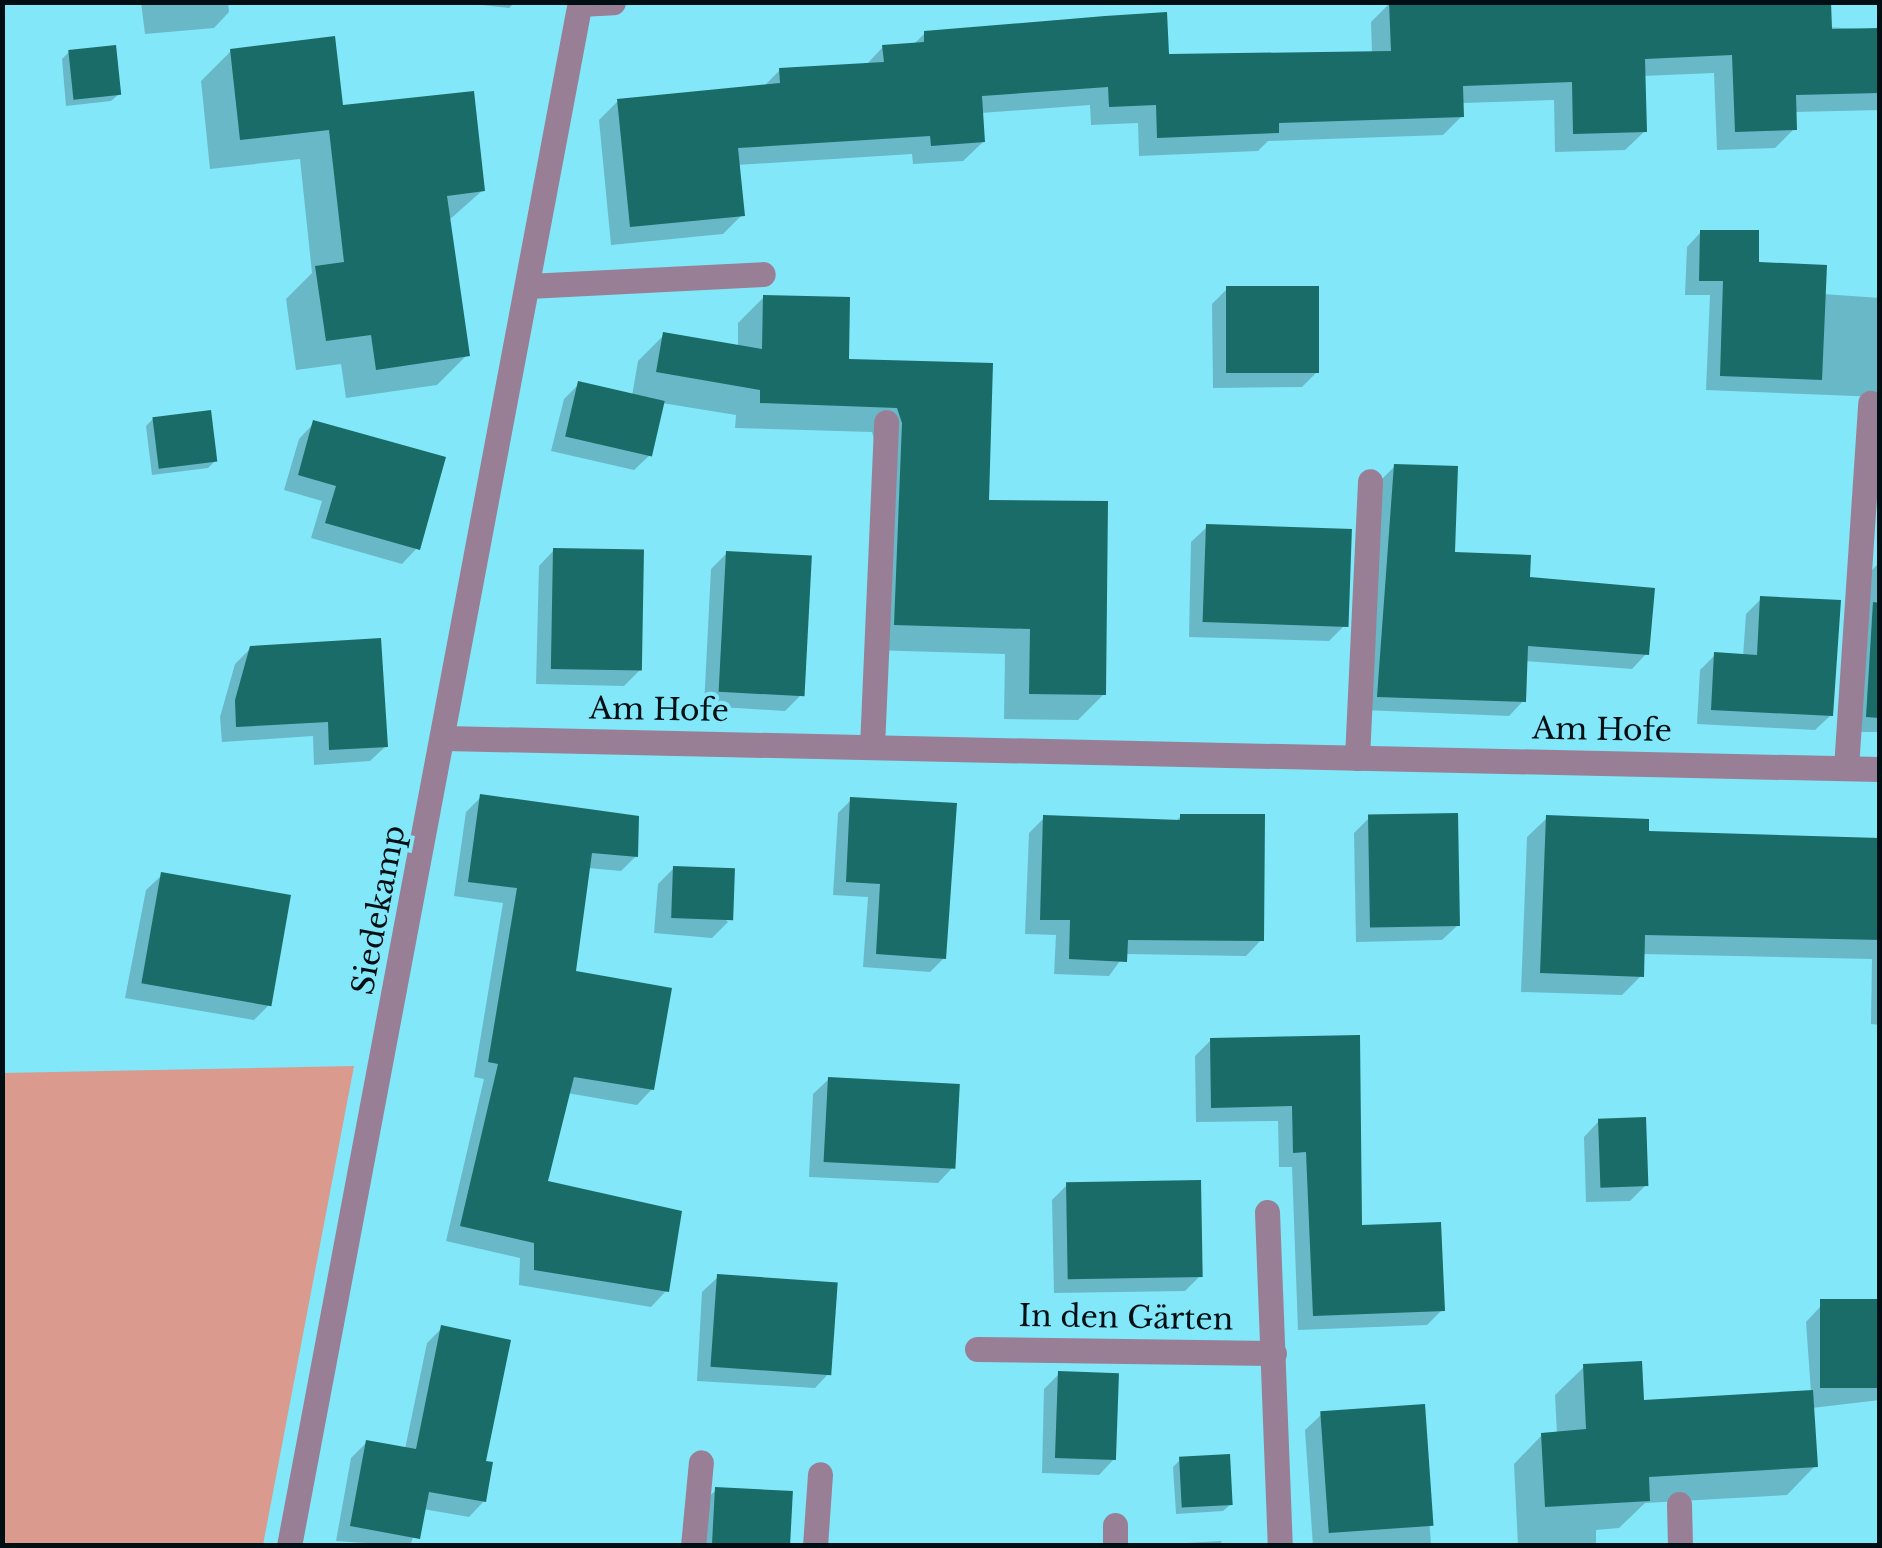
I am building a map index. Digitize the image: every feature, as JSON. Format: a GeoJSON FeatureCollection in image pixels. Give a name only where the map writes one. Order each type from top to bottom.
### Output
{"type":"FeatureCollection","features":[{"type":"Feature","properties":{"kind":"street"},"geometry":{"type":"LineString","coordinates":[[580,3],[612,2]]}},
{"type":"Feature","properties":{"kind":"street","name":"Siedekamp"},"geometry":{"type":"LineString","coordinates":[[289,1546],[445,738],[580,3]]}},
{"type":"Feature","properties":{"kind":"street"},"geometry":{"type":"LineString","coordinates":[[528,286],[763,274]]}},
{"type":"Feature","properties":{"kind":"street"},"geometry":{"type":"LineString","coordinates":[[1846,768],[1870,403]]}},
{"type":"Feature","properties":{"kind":"street"},"geometry":{"type":"LineString","coordinates":[[872,747],[886,422]]}},
{"type":"Feature","properties":{"kind":"street"},"geometry":{"type":"LineString","coordinates":[[1357,758],[1370,481]]}},
{"type":"Feature","properties":{"kind":"street","name":"Am Hofe"},"geometry":{"type":"LineString","coordinates":[[445,738],[1880,769]]}},
{"type":"Feature","properties":{"kind":"street","name":"In den Gärten"},"geometry":{"type":"LineString","coordinates":[[1267,1212],[1280,1546]]}},
{"type":"Feature","properties":{"kind":"street","name":"In den Gärten"},"geometry":{"type":"LineString","coordinates":[[977,1349],[1274,1353]]}},
{"type":"Feature","properties":{"kind":"street"},"geometry":{"type":"LineString","coordinates":[[692,1546],[701,1462]]}},
{"type":"Feature","properties":{"kind":"street"},"geometry":{"type":"LineString","coordinates":[[815,1546],[820,1474]]}},
{"type":"Feature","properties":{"kind":"street"},"geometry":{"type":"LineString","coordinates":[[1679,1504],[1680,1546]]}},
{"type":"Feature","properties":{"kind":"shaded area"},"geometry":{"type":"Polygon","coordinates":[[[354,1066],[263,1545],[3,1545],[3,1073],[354,1066]]]}},
{"type":"Feature","properties":{"kind":"building"},"geometry":{"type":"Polygon","coordinates":[[[1389,2],[1831,2],[1832,29],[1880,28],[1880,93],[1796,95],[1797,130],[1735,132],[1732,55],[1645,59],[1647,132],[1573,134],[1572,82],[1463,86],[1464,117],[1279,123],[1279,133],[1157,138],[1156,105],[1109,107],[1108,87],[982,96],[985,142],[931,146],[930,136],[738,148],[745,216],[630,227],[617,99],[780,83],[779,68],[884,62],[882,45],[924,42],[924,31],[1167,12],[1169,54],[1391,51],[1389,2]]]}},
{"type":"Feature","properties":{"kind":"building"},"geometry":{"type":"Polygon","coordinates":[[[335,36],[343,105],[474,91],[485,191],[447,196],[470,356],[376,370],[371,335],[326,341],[315,266],[344,262],[329,130],[240,140],[230,49],[335,36]]]}},
{"type":"Feature","properties":{"kind":"building"},"geometry":{"type":"Polygon","coordinates":[[[116,45],[121,95],[73,100],[68,50],[116,45]]]}},
{"type":"Feature","properties":{"kind":"building"},"geometry":{"type":"Polygon","coordinates":[[[1700,230],[1759,230],[1759,262],[1827,265],[1822,380],[1720,376],[1723,281],[1699,281],[1700,230]]]}},
{"type":"Feature","properties":{"kind":"building"},"geometry":{"type":"Polygon","coordinates":[[[1226,286],[1319,286],[1319,373],[1226,373],[1226,286]]]}},
{"type":"Feature","properties":{"kind":"building"},"geometry":{"type":"Polygon","coordinates":[[[763,295],[850,297],[849,359],[993,363],[989,500],[1108,501],[1106,695],[1029,694],[1030,629],[894,625],[902,423],[897,408],[760,403],[760,390],[656,372],[663,332],[762,349],[763,295]]]}},
{"type":"Feature","properties":{"kind":"building"},"geometry":{"type":"Polygon","coordinates":[[[578,381],[665,401],[652,457],[565,437],[578,381]]]}},
{"type":"Feature","properties":{"kind":"building"},"geometry":{"type":"Polygon","coordinates":[[[211,410],[217,462],[159,469],[152,417],[211,410]]]}},
{"type":"Feature","properties":{"kind":"building"},"geometry":{"type":"Polygon","coordinates":[[[313,420],[446,457],[420,550],[325,523],[336,486],[298,475],[313,420]]]}},
{"type":"Feature","properties":{"kind":"building"},"geometry":{"type":"Polygon","coordinates":[[[1394,464],[1458,466],[1455,552],[1531,555],[1530,577],[1655,588],[1649,655],[1528,646],[1526,702],[1377,697],[1394,464]]]}},
{"type":"Feature","properties":{"kind":"building"},"geometry":{"type":"Polygon","coordinates":[[[1206,524],[1352,529],[1348,627],[1203,622],[1206,524]]]}},
{"type":"Feature","properties":{"kind":"building"},"geometry":{"type":"Polygon","coordinates":[[[553,548],[644,550],[642,671],[551,669],[553,548]]]}},
{"type":"Feature","properties":{"kind":"building"},"geometry":{"type":"Polygon","coordinates":[[[726,551],[812,556],[805,696],[719,692],[726,551]]]}},
{"type":"Feature","properties":{"kind":"building"},"geometry":{"type":"Polygon","coordinates":[[[1760,596],[1841,600],[1833,716],[1711,710],[1714,652],[1757,655],[1760,596]]]}},
{"type":"Feature","properties":{"kind":"building"},"geometry":{"type":"Polygon","coordinates":[[[1873,602],[1880,603],[1880,718],[1866,717],[1873,602]]]}},
{"type":"Feature","properties":{"kind":"building"},"geometry":{"type":"Polygon","coordinates":[[[381,638],[388,747],[329,750],[328,722],[236,727],[235,700],[250,646],[381,638]]]}},
{"type":"Feature","properties":{"kind":"building"},"geometry":{"type":"Polygon","coordinates":[[[480,794],[639,816],[638,857],[592,853],[576,971],[672,988],[654,1090],[574,1077],[548,1181],[682,1211],[669,1292],[534,1270],[534,1243],[460,1226],[498,1064],[488,1062],[517,888],[468,882],[480,794]]]}},
{"type":"Feature","properties":{"kind":"building"},"geometry":{"type":"Polygon","coordinates":[[[850,797],[957,803],[946,959],[876,954],[880,884],[846,882],[850,797]]]}},
{"type":"Feature","properties":{"kind":"building"},"geometry":{"type":"Polygon","coordinates":[[[1458,813],[1460,926],[1370,928],[1368,815],[1458,813]]]}},
{"type":"Feature","properties":{"kind":"building"},"geometry":{"type":"Polygon","coordinates":[[[1180,814],[1265,814],[1264,941],[1128,940],[1127,962],[1069,959],[1070,920],[1040,920],[1043,815],[1180,820],[1180,814]]]}},
{"type":"Feature","properties":{"kind":"building"},"geometry":{"type":"Polygon","coordinates":[[[1546,815],[1649,819],[1649,831],[1880,838],[1880,940],[1645,935],[1644,977],[1540,973],[1546,815]]]}},
{"type":"Feature","properties":{"kind":"building"},"geometry":{"type":"Polygon","coordinates":[[[673,866],[735,868],[733,920],[671,918],[673,866]]]}},
{"type":"Feature","properties":{"kind":"building"},"geometry":{"type":"Polygon","coordinates":[[[161,872],[291,895],[271,1006],[141,983],[161,872]]]}},
{"type":"Feature","properties":{"kind":"building"},"geometry":{"type":"Polygon","coordinates":[[[1360,1035],[1362,1225],[1441,1222],[1445,1311],[1313,1316],[1306,1152],[1293,1153],[1292,1106],[1211,1108],[1210,1038],[1360,1035]]]}},
{"type":"Feature","properties":{"kind":"building"},"geometry":{"type":"Polygon","coordinates":[[[828,1077],[960,1084],[955,1169],[824,1162],[828,1077]]]}},
{"type":"Feature","properties":{"kind":"building"},"geometry":{"type":"Polygon","coordinates":[[[1646,1117],[1648,1186],[1600,1188],[1598,1119],[1646,1117]]]}},
{"type":"Feature","properties":{"kind":"building"},"geometry":{"type":"Polygon","coordinates":[[[1201,1180],[1203,1277],[1068,1279],[1066,1182],[1201,1180]]]}},
{"type":"Feature","properties":{"kind":"building"},"geometry":{"type":"Polygon","coordinates":[[[717,1274],[838,1282],[831,1375],[711,1367],[717,1274]]]}},
{"type":"Feature","properties":{"kind":"building"},"geometry":{"type":"Polygon","coordinates":[[[1820,1299],[1880,1299],[1880,1388],[1820,1388],[1820,1299]]]}},
{"type":"Feature","properties":{"kind":"building"},"geometry":{"type":"Polygon","coordinates":[[[441,1325],[511,1340],[486,1461],[493,1462],[486,1502],[429,1492],[420,1539],[350,1526],[366,1440],[416,1449],[441,1325]]]}},
{"type":"Feature","properties":{"kind":"building"},"geometry":{"type":"Polygon","coordinates":[[[1642,1361],[1644,1400],[1813,1390],[1818,1467],[1649,1477],[1650,1501],[1545,1507],[1541,1433],[1586,1429],[1583,1364],[1642,1361]]]}},
{"type":"Feature","properties":{"kind":"building"},"geometry":{"type":"Polygon","coordinates":[[[1058,1371],[1119,1373],[1116,1460],[1055,1458],[1058,1371]]]}},
{"type":"Feature","properties":{"kind":"building"},"geometry":{"type":"Polygon","coordinates":[[[1425,1404],[1434,1526],[1329,1533],[1320,1411],[1425,1404]]]}},
{"type":"Feature","properties":{"kind":"building"},"geometry":{"type":"Polygon","coordinates":[[[1230,1454],[1233,1505],[1182,1508],[1179,1457],[1230,1454]]]}},
{"type":"Feature","properties":{"kind":"building"},"geometry":{"type":"Polygon","coordinates":[[[715,1487],[793,1491],[790,1546],[712,1546],[715,1487]]]}}]}
